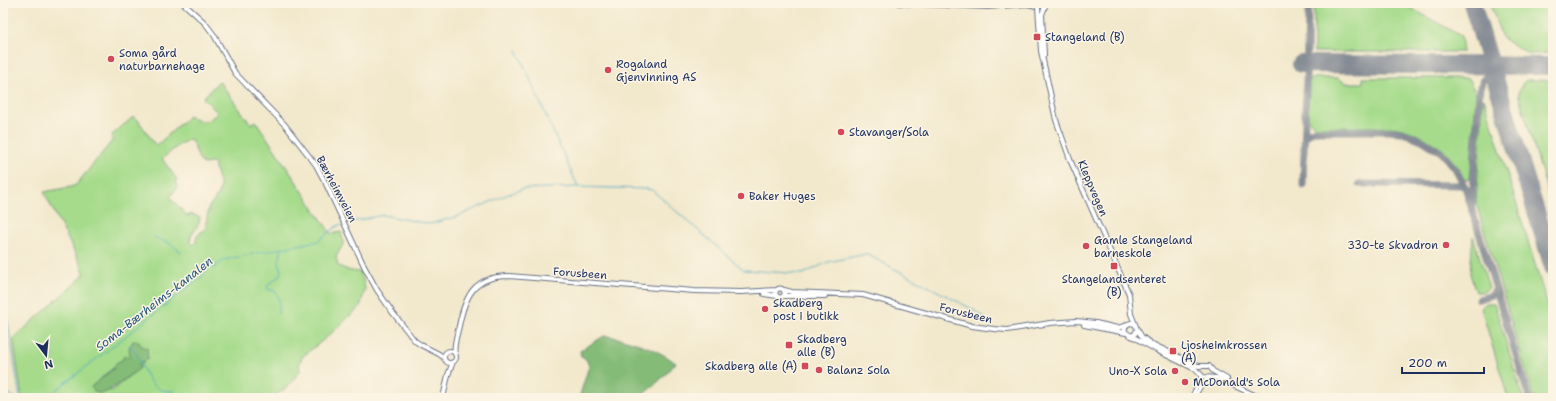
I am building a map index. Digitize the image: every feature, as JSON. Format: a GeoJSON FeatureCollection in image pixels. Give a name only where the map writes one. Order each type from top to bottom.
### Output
{"type":"FeatureCollection","features":[{"type":"Feature","properties":{"kind":"main road","name":"Bærheimveien"},"geometry":{"type":"LineString","coordinates":[[183,3],[210,30],[235,74],[285,125],[308,154],[325,182],[365,268],[377,290],[412,338],[445,360]]}},
{"type":"Feature","properties":{"kind":"main road"},"geometry":{"type":"LineString","coordinates":[[898,3],[997,6],[1027,4],[1036,5]]}},
{"type":"Feature","properties":{"kind":"main road"},"geometry":{"type":"LineString","coordinates":[[997,6],[1009,3]]}},
{"type":"Feature","properties":{"kind":"main road","name":"Kleppvegen"},"geometry":{"type":"LineString","coordinates":[[1046,5],[1043,8],[1036,5],[1041,51],[1052,106],[1071,162],[1129,294],[1131,314],[1136,327]]}},
{"type":"Feature","properties":{"kind":"main road","name":"Kleppvegen"},"geometry":{"type":"LineString","coordinates":[[1044,67],[1042,22],[1043,9],[1046,5]]}},
{"type":"Feature","properties":{"kind":"main road","name":"Forusbeen"},"geometry":{"type":"LineString","coordinates":[[448,375],[445,360],[447,352],[453,346],[456,338],[462,310],[468,294],[480,283],[486,280],[508,276],[694,291],[741,292],[781,289],[792,292],[856,293],[988,329],[1007,330],[1076,322],[1090,322],[1117,328],[1126,325]]}},
{"type":"Feature","properties":{"kind":"main road"},"geometry":{"type":"LineString","coordinates":[[777,290],[777,296]]}},
{"type":"Feature","properties":{"kind":"main road"},"geometry":{"type":"LineString","coordinates":[[783,296],[784,290]]}},
{"type":"Feature","properties":{"kind":"main road","name":"Forusbeen"},"geometry":{"type":"LineString","coordinates":[[741,292],[779,297],[868,296]]}},
{"type":"Feature","properties":{"kind":"main road"},"geometry":{"type":"LineString","coordinates":[[1131,314],[1124,330],[1126,334],[1201,374],[1203,377],[1217,378],[1261,398]]}},
{"type":"Feature","properties":{"kind":"main road","name":"Forusbeen"},"geometry":{"type":"LineString","coordinates":[[1061,323],[1096,326],[1126,334]]}},
{"type":"Feature","properties":{"kind":"main road"},"geometry":{"type":"LineString","coordinates":[[1126,325],[1131,323],[1136,327],[1142,337],[1150,343],[1194,364],[1209,366],[1213,372],[1267,398]]}},
{"type":"Feature","properties":{"kind":"main road"},"geometry":{"type":"LineString","coordinates":[[1131,336],[1135,334],[1136,327]]}},
{"type":"Feature","properties":{"kind":"main road","name":"Forusbeen"},"geometry":{"type":"LineString","coordinates":[[443,398],[448,375],[456,358],[456,338]]}},
{"type":"Feature","properties":{"kind":"main road"},"geometry":{"type":"LineString","coordinates":[[433,351],[452,351],[456,354]]}},
{"type":"Feature","properties":{"kind":"main road"},"geometry":{"type":"LineString","coordinates":[[445,360],[448,363],[453,362]]}},
{"type":"Feature","properties":{"kind":"main road"},"geometry":{"type":"LineString","coordinates":[[1201,374],[1201,369],[1204,366]]}},
{"type":"Feature","properties":{"kind":"main road"},"geometry":{"type":"LineString","coordinates":[[1209,377],[1213,372]]}},
{"type":"Feature","properties":{"kind":"street"},"geometry":{"type":"LineString","coordinates":[[1191,398],[1200,380],[1201,374]]}},
{"type":"Feature","properties":{"kind":"street"},"geometry":{"type":"LineString","coordinates":[[1194,398],[1203,383],[1209,377]]}},
{"type":"Feature","properties":{"kind":"green space"},"geometry":{"type":"Polygon","coordinates":[[[1318,3],[1402,3],[1461,36],[1463,52],[1314,52],[1314,10],[1318,3]]]}},
{"type":"Feature","properties":{"kind":"green space"},"geometry":{"type":"Polygon","coordinates":[[[1490,3],[1553,3],[1553,53],[1529,54],[1502,38],[1490,3]]]}},
{"type":"Feature","properties":{"kind":"green space"},"geometry":{"type":"Polygon","coordinates":[[[1338,78],[1345,83],[1363,83],[1363,78],[1468,78],[1476,94],[1470,178],[1467,180],[1464,179],[1452,161],[1437,146],[1409,131],[1392,127],[1315,127],[1308,119],[1309,83],[1311,79],[1338,78]]]}},
{"type":"Feature","properties":{"kind":"green space"},"geometry":{"type":"Polygon","coordinates":[[[1527,80],[1553,80],[1553,210],[1518,93],[1523,83],[1527,80]]]}},
{"type":"Feature","properties":{"kind":"green space"},"geometry":{"type":"Polygon","coordinates":[[[219,81],[249,122],[252,124],[255,121],[257,123],[331,234],[341,232],[344,243],[336,257],[338,266],[351,271],[360,272],[365,289],[360,307],[327,337],[303,356],[299,363],[300,371],[286,388],[273,397],[22,398],[13,339],[82,277],[84,273],[44,192],[76,185],[112,141],[112,135],[133,117],[138,120],[156,146],[189,116],[201,121],[206,121],[218,113],[203,98],[219,81]],[[190,139],[180,144],[162,159],[176,178],[177,187],[170,197],[187,216],[190,214],[200,217],[199,223],[191,235],[190,242],[193,245],[196,242],[198,234],[205,230],[209,206],[214,201],[220,189],[220,185],[215,165],[213,163],[203,164],[190,139]],[[130,356],[122,360],[91,387],[112,391],[140,368],[139,364],[144,362],[130,356]]]}},
{"type":"Feature","properties":{"kind":"green space"},"geometry":{"type":"Polygon","coordinates":[[[1484,98],[1553,323],[1553,398],[1534,398],[1476,203],[1484,98]]]}},
{"type":"Feature","properties":{"kind":"green space"},"geometry":{"type":"Polygon","coordinates":[[[1473,236],[1489,288],[1483,292],[1476,292],[1470,274],[1473,236]]]}},
{"type":"Feature","properties":{"kind":"green space"},"geometry":{"type":"Polygon","coordinates":[[[1486,303],[1494,303],[1523,398],[1508,398],[1481,308],[1486,303]]]}},
{"type":"Feature","properties":{"kind":"green space"},"geometry":{"type":"Polygon","coordinates":[[[604,336],[617,338],[644,346],[660,353],[676,363],[660,380],[639,398],[579,398],[589,366],[586,359],[581,357],[580,351],[604,336]]]}},
{"type":"Feature","properties":{"kind":"green space"},"geometry":{"type":"Polygon","coordinates":[[[133,341],[138,341],[142,347],[147,348],[148,359],[139,364],[140,368],[111,390],[102,393],[95,391],[91,387],[113,369],[116,363],[122,360],[124,356],[130,356],[129,348],[133,341]]]}},
{"type":"Feature","properties":{"kind":"waterway"},"geometry":{"type":"LineString","coordinates":[[517,50],[578,187]]}},
{"type":"Feature","properties":{"kind":"waterway","name":"Soma-Bærheims-kanalen"},"geometry":{"type":"LineString","coordinates":[[346,223],[383,215],[430,224],[459,216],[523,189],[578,187],[647,189],[652,190],[744,270],[803,274],[828,262],[866,254],[974,310],[986,320]]}},
{"type":"Feature","properties":{"kind":"waterway","name":"Soma-Bærheims-kanalen"},"geometry":{"type":"LineString","coordinates":[[213,269],[223,260],[318,241],[337,226],[343,224]]}},
{"type":"Feature","properties":{"kind":"waterway"},"geometry":{"type":"LineString","coordinates":[[154,237],[171,244],[182,253]]}},
{"type":"Feature","properties":{"kind":"waterway"},"geometry":{"type":"LineString","coordinates":[[278,314],[279,299],[275,291],[267,289],[269,284],[280,275],[281,271],[279,262],[282,248]]}},
{"type":"Feature","properties":{"kind":"waterway","name":"Soma-Bærheims-kanalen"},"geometry":{"type":"LineString","coordinates":[[46,398],[208,272]]}},
{"type":"Feature","properties":{"kind":"waterway"},"geometry":{"type":"LineString","coordinates":[[3,292],[20,398]]}},
{"type":"Feature","properties":{"kind":"waterway"},"geometry":{"type":"LineString","coordinates":[[129,345],[137,355],[146,375],[154,386],[166,391],[175,391]]}},
{"type":"Feature","properties":{"kind":"waterway"},"geometry":{"type":"LineString","coordinates":[[3,390],[16,398]]}},
{"type":"Feature","properties":{"kind":"taxiway"},"geometry":{"type":"LineString","coordinates":[[1303,185],[1308,14],[1310,3]]}},
{"type":"Feature","properties":{"kind":"taxiway"},"geometry":{"type":"LineString","coordinates":[[1306,71],[1309,67],[1315,65]]}},
{"type":"Feature","properties":{"kind":"taxiway"},"geometry":{"type":"LineString","coordinates":[[1472,204],[1480,87],[1492,65]]}},
{"type":"Feature","properties":{"kind":"taxiway"},"geometry":{"type":"LineString","coordinates":[[1305,138],[1307,134],[1313,131],[1401,132],[1422,140],[1441,152],[1455,168],[1465,187],[1496,289],[1492,295],[1479,299]]}},
{"type":"Feature","properties":{"kind":"taxiway"},"geometry":{"type":"LineString","coordinates":[[1359,184],[1461,185],[1466,188]]}},
{"type":"Feature","properties":{"kind":"taxiway"},"geometry":{"type":"LineString","coordinates":[[1496,289],[1529,398]]}},
{"type":"Feature","properties":{"kind":"runway"},"geometry":{"type":"LineString","coordinates":[[1472,3],[1553,267]]}},
{"type":"Feature","properties":{"kind":"runway"},"geometry":{"type":"LineString","coordinates":[[1301,64],[1553,66]]}},
{"type":"Feature","properties":{"kind":"place","name":"Stangeland (B)"},"geometry":{"type":"Point","coordinates":[1037,37]}},
{"type":"Feature","properties":{"kind":"place","name":"Soma gård naturbarnehage"},"geometry":{"type":"Point","coordinates":[111,59]}},
{"type":"Feature","properties":{"kind":"place","name":"Rogaland Gjenvinning AS"},"geometry":{"type":"Point","coordinates":[608,70]}},
{"type":"Feature","properties":{"kind":"place","name":"Stavanger/Sola"},"geometry":{"type":"Point","coordinates":[841,132]}},
{"type":"Feature","properties":{"kind":"place","name":"Baker Huges"},"geometry":{"type":"Point","coordinates":[741,196]}},
{"type":"Feature","properties":{"kind":"place","name":"330-te Skvadron"},"geometry":{"type":"Point","coordinates":[1446,245]}},
{"type":"Feature","properties":{"kind":"place","name":"Gamle Stangeland barneskole"},"geometry":{"type":"Point","coordinates":[1086,246]}},
{"type":"Feature","properties":{"kind":"place","name":"Stangelandsenteret (B)"},"geometry":{"type":"Point","coordinates":[1114,266]}},
{"type":"Feature","properties":{"kind":"place","name":"Skadberg post i butikk"},"geometry":{"type":"Point","coordinates":[765,309]}},
{"type":"Feature","properties":{"kind":"place","name":"Skadberg alle (B)"},"geometry":{"type":"Point","coordinates":[789,345]}},
{"type":"Feature","properties":{"kind":"place","name":"Ljosheimkrossen (A)"},"geometry":{"type":"Point","coordinates":[1173,351]}},
{"type":"Feature","properties":{"kind":"place","name":"Skadberg alle (A)"},"geometry":{"type":"Point","coordinates":[805,366]}},
{"type":"Feature","properties":{"kind":"place","name":"Balanz Sola"},"geometry":{"type":"Point","coordinates":[819,370]}},
{"type":"Feature","properties":{"kind":"place","name":"Uno-X Sola"},"geometry":{"type":"Point","coordinates":[1175,371]}},
{"type":"Feature","properties":{"kind":"place","name":"McDonald's Sola"},"geometry":{"type":"Point","coordinates":[1185,382]}}]}
